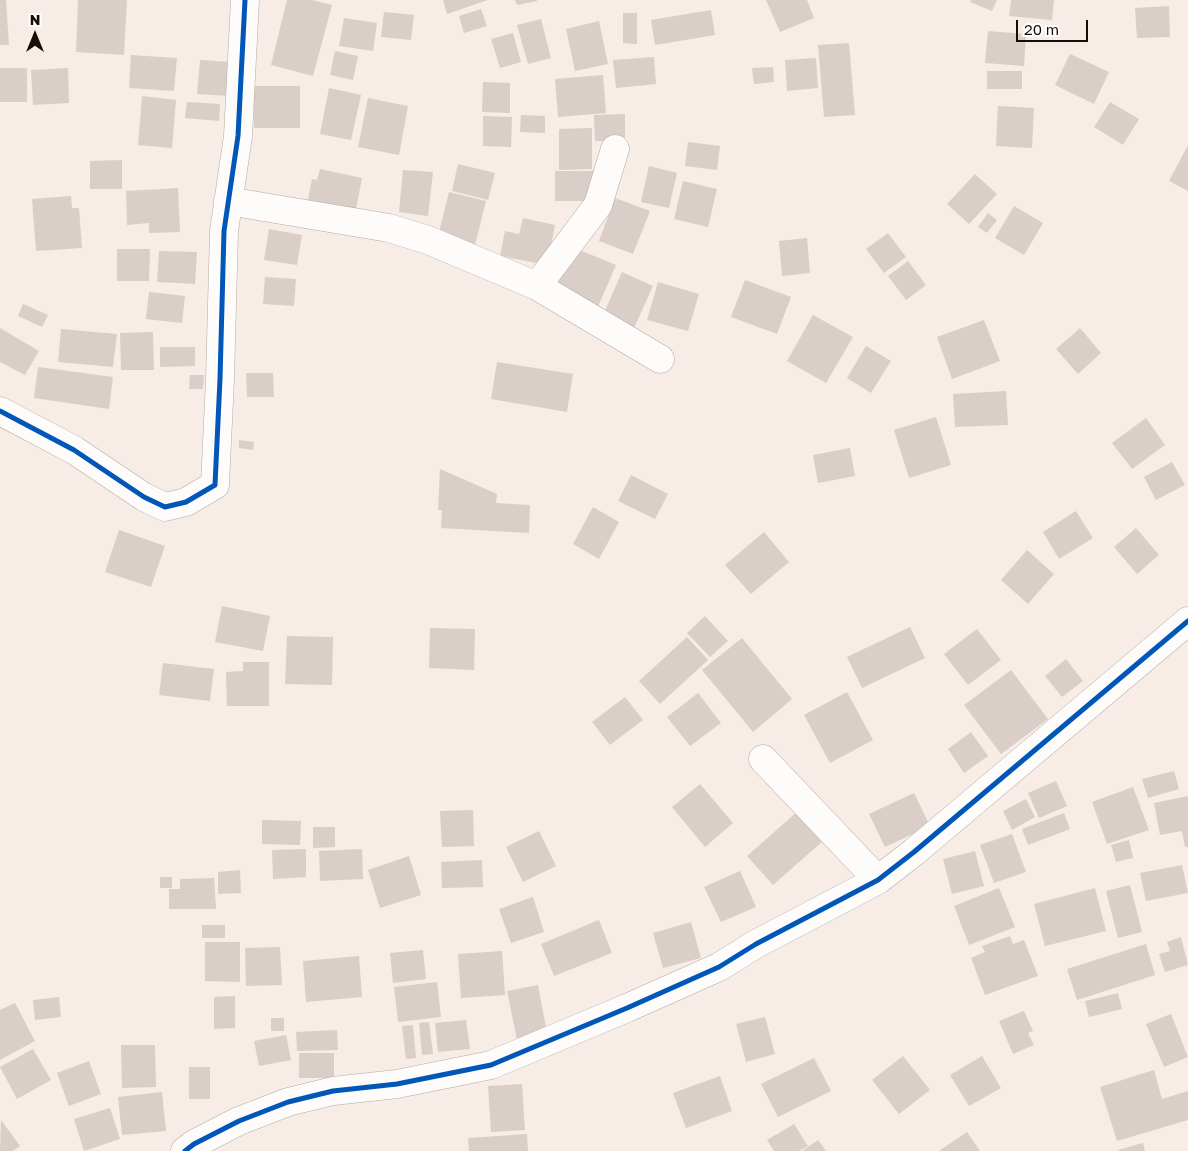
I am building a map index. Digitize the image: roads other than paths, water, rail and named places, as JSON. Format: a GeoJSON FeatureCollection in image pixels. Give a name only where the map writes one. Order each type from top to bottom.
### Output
{"type":"FeatureCollection","features":[{"type":"Feature","properties":{"kind":"street"},"geometry":{"type":"LineString","coordinates":[[0,411],[74,450],[144,497],[165,507],[186,502],[215,485],[224,230],[238,136],[245,0]]}},
{"type":"Feature","properties":{"kind":"street"},"geometry":{"type":"LineString","coordinates":[[537,286],[598,205],[615,149]]}},
{"type":"Feature","properties":{"kind":"street"},"geometry":{"type":"LineString","coordinates":[[228,201],[389,228],[428,240],[537,286],[660,359]]}},
{"type":"Feature","properties":{"kind":"street"},"geometry":{"type":"LineString","coordinates":[[185,1151],[194,1144],[239,1121],[288,1102],[333,1091],[397,1084],[491,1065],[627,1008],[718,967],[756,944],[878,880],[914,852],[1188,622]]}},
{"type":"Feature","properties":{"kind":"street"},"geometry":{"type":"LineString","coordinates":[[763,759],[878,880]]}}]}
